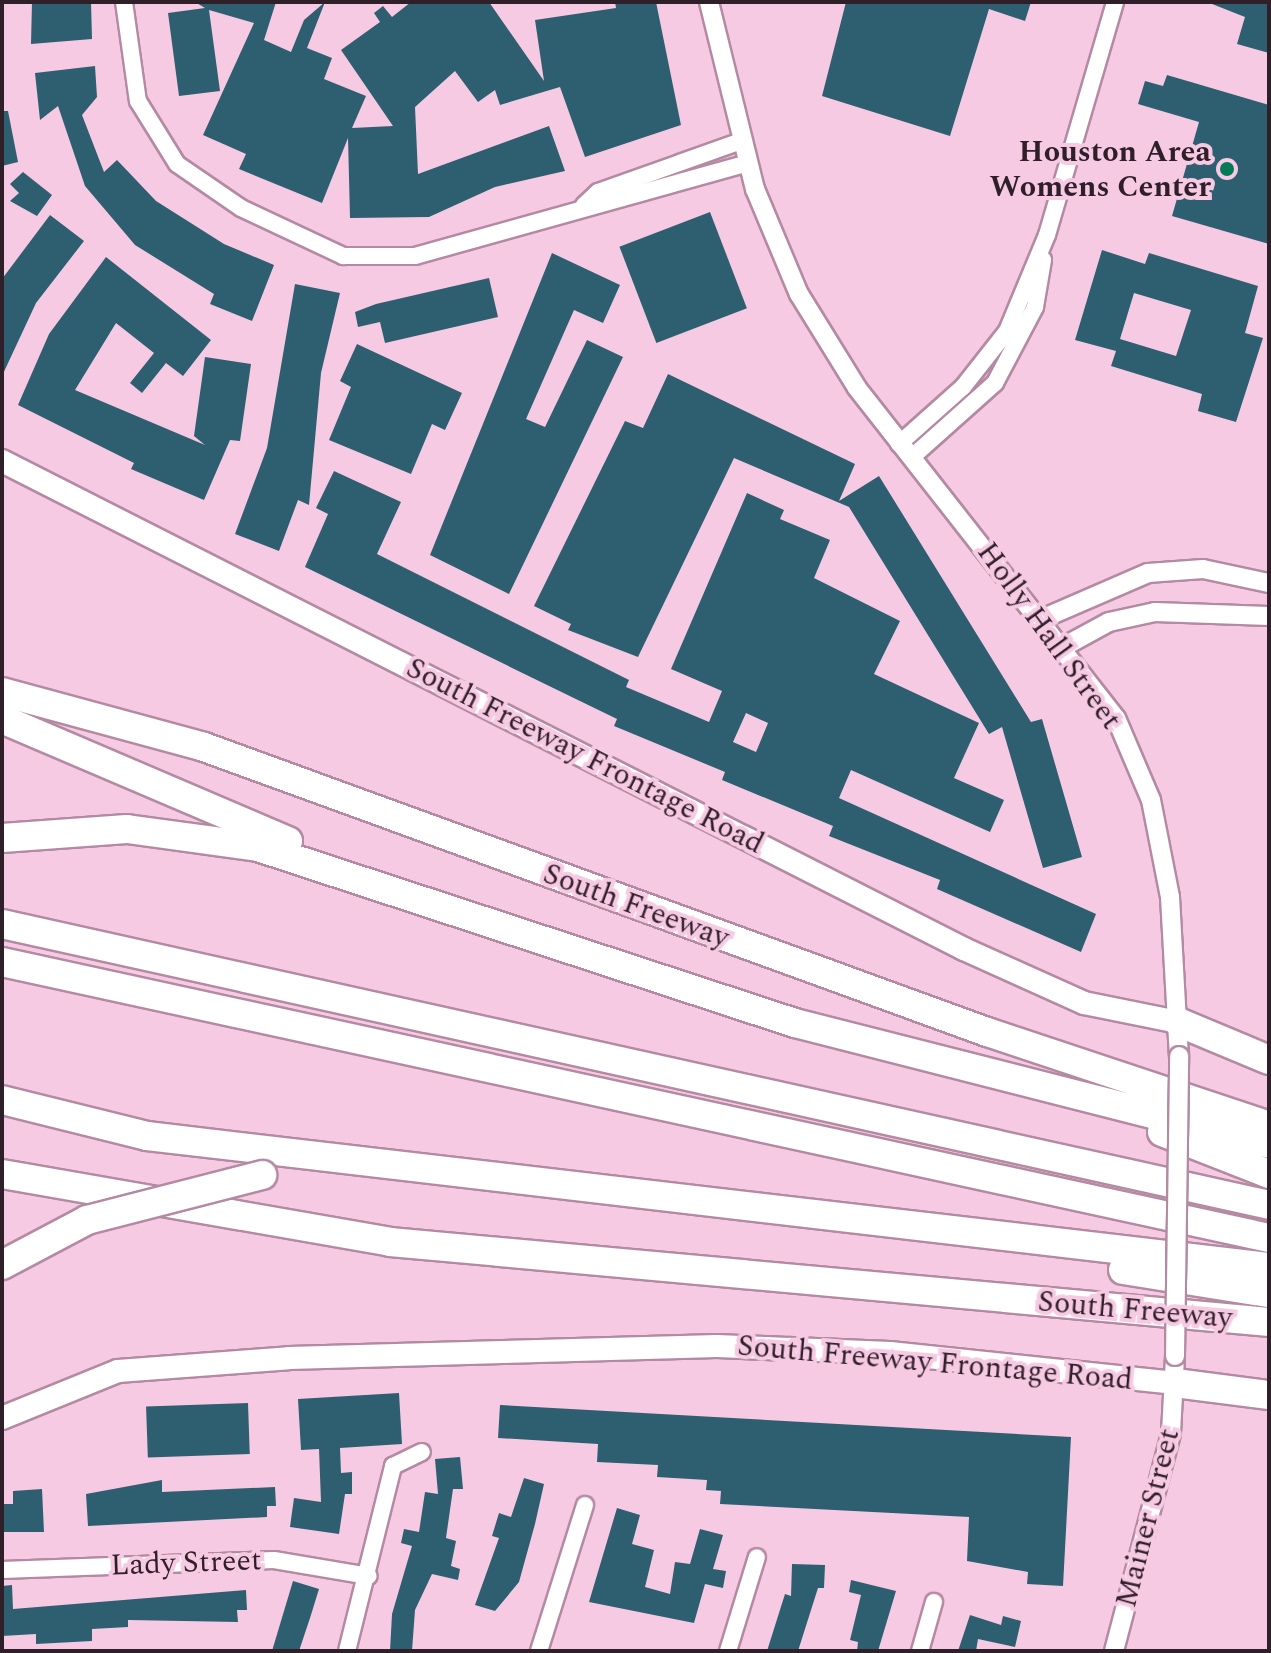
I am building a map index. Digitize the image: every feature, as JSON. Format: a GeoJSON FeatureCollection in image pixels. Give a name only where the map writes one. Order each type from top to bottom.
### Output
{"type":"FeatureCollection","features":[{"type":"Feature","properties":{"kind":"highway","name":"South Freeway"},"geometry":{"type":"LineString","coordinates":[[2,692],[204,747],[987,1032],[1269,1126]]}},
{"type":"Feature","properties":{"kind":"highway"},"geometry":{"type":"LineString","coordinates":[[2,719],[441,906]]}},
{"type":"Feature","properties":{"kind":"highway"},"geometry":{"type":"LineString","coordinates":[[2,838],[127,829],[258,847],[795,1023],[1099,1105],[1269,1144]]}},
{"type":"Feature","properties":{"kind":"highway"},"geometry":{"type":"LineString","coordinates":[[2,924],[1269,1205]]}},
{"type":"Feature","properties":{"kind":"highway"},"geometry":{"type":"LineString","coordinates":[[2,962],[1269,1238]]}},
{"type":"Feature","properties":{"kind":"highway"},"geometry":{"type":"LineString","coordinates":[[1178,1022],[1269,1060]]}},
{"type":"Feature","properties":{"kind":"highway"},"geometry":{"type":"LineString","coordinates":[[2,1100],[121,1132],[260,1162],[338,1160],[902,1229],[1269,1267]]}},
{"type":"Feature","properties":{"kind":"highway"},"geometry":{"type":"LineString","coordinates":[[1099,1105],[1269,1174]]}},
{"type":"Feature","properties":{"kind":"highway"},"geometry":{"type":"LineString","coordinates":[[2,1265],[87,1220],[260,1162]]}},
{"type":"Feature","properties":{"kind":"highway","name":"South Freeway"},"geometry":{"type":"LineString","coordinates":[[2,1174],[390,1242],[1269,1322]]}},
{"type":"Feature","properties":{"kind":"highway"},"geometry":{"type":"LineString","coordinates":[[902,1229],[1269,1293]]}},
{"type":"Feature","properties":{"kind":"highway"},"geometry":{"type":"LineString","coordinates":[[1175,1370],[1269,1395]]}},
{"type":"Feature","properties":{"kind":"main road","name":"South Freeway Frontage Road"},"geometry":{"type":"LineString","coordinates":[[2,461],[964,949],[1084,1003],[1178,1022]]}},
{"type":"Feature","properties":{"kind":"main road","name":"South Freeway Frontage Road"},"geometry":{"type":"LineString","coordinates":[[2,1418],[118,1371],[228,1360],[717,1346],[1175,1370]]}},
{"type":"Feature","properties":{"kind":"street"},"geometry":{"type":"LineString","coordinates":[[124,2],[133,84],[163,147],[204,186],[301,238],[343,256],[415,256],[584,205],[637,198],[748,163]]}},
{"type":"Feature","properties":{"kind":"street","name":"Holly Hall Street"},"geometry":{"type":"LineString","coordinates":[[709,2],[741,141],[799,294],[905,451],[1044,618],[1116,718],[1151,800],[1170,897],[1178,1022],[1175,1370]]}},
{"type":"Feature","properties":{"kind":"street"},"geometry":{"type":"LineString","coordinates":[[905,451],[963,387],[1007,331],[1047,235],[1115,2]]}},
{"type":"Feature","properties":{"kind":"street"},"geometry":{"type":"LineString","coordinates":[[584,205],[620,182],[741,141]]}},
{"type":"Feature","properties":{"kind":"street"},"geometry":{"type":"LineString","coordinates":[[1044,618],[1148,573],[1203,569],[1269,583]]}},
{"type":"Feature","properties":{"kind":"street"},"geometry":{"type":"LineString","coordinates":[[1063,647],[1109,622],[1155,612],[1268,611]]}},
{"type":"Feature","properties":{"kind":"street","name":"Mainer Street"},"geometry":{"type":"LineString","coordinates":[[1114,1651],[1158,1492],[1175,1370]]}},
{"type":"Feature","properties":{"kind":"street"},"geometry":{"type":"LineString","coordinates":[[347,1651],[369,1576],[393,1466],[422,1452]]}},
{"type":"Feature","properties":{"kind":"street"},"geometry":{"type":"LineString","coordinates":[[539,1651],[585,1505]]}},
{"type":"Feature","properties":{"kind":"street"},"geometry":{"type":"LineString","coordinates":[[728,1651],[757,1557]]}},
{"type":"Feature","properties":{"kind":"street","name":"Lady Street"},"geometry":{"type":"LineString","coordinates":[[2,1570],[274,1560],[369,1576]]}},
{"type":"Feature","properties":{"kind":"street"},"geometry":{"type":"LineString","coordinates":[[920,1651],[934,1602]]}},
{"type":"Feature","properties":{"kind":"building"},"geometry":{"type":"Polygon","coordinates":[[[32,2],[91,2],[92,39],[31,44],[32,2]]]}},
{"type":"Feature","properties":{"kind":"building"},"geometry":{"type":"Polygon","coordinates":[[[195,2],[276,2],[264,40],[291,52],[304,20],[325,2],[307,48],[332,58],[324,79],[366,96],[352,128],[393,126],[341,50],[380,22],[374,13],[383,6],[392,17],[411,2],[489,2],[544,81],[535,20],[616,8],[615,2],[656,2],[681,125],[585,157],[560,87],[500,105],[495,90],[478,102],[455,71],[415,107],[418,174],[549,126],[565,171],[495,187],[429,217],[350,218],[348,138],[322,203],[239,169],[246,154],[203,135],[254,23],[209,10],[220,91],[179,96],[168,13],[205,8],[195,2]]]}},
{"type":"Feature","properties":{"kind":"building"},"geometry":{"type":"Polygon","coordinates":[[[846,2],[1031,2],[1025,21],[989,9],[950,136],[822,96],[846,2]]]}},
{"type":"Feature","properties":{"kind":"building"},"geometry":{"type":"Polygon","coordinates":[[[1207,2],[1269,2],[1269,53],[1237,44],[1245,17],[1207,2]]]}},
{"type":"Feature","properties":{"kind":"building"},"geometry":{"type":"Polygon","coordinates":[[[95,66],[97,97],[82,115],[104,172],[117,160],[156,201],[224,244],[274,265],[252,321],[210,304],[214,294],[135,245],[85,186],[58,106],[40,120],[35,73],[95,66]]]}},
{"type":"Feature","properties":{"kind":"building","name":"Houston Area Womens Center"},"geometry":{"type":"Polygon","coordinates":[[[1167,75],[1269,105],[1269,244],[1172,216],[1199,122],[1138,104],[1145,81],[1163,86],[1167,75]]]}},
{"type":"Feature","properties":{"kind":"building"},"geometry":{"type":"Polygon","coordinates":[[[2,111],[8,111],[18,162],[2,166],[2,111]]]}},
{"type":"Feature","properties":{"kind":"building"},"geometry":{"type":"Polygon","coordinates":[[[23,172],[52,195],[37,216],[10,201],[19,193],[10,184],[23,172]]]}},
{"type":"Feature","properties":{"kind":"building"},"geometry":{"type":"Polygon","coordinates":[[[710,212],[747,308],[656,343],[619,247],[710,212]]]}},
{"type":"Feature","properties":{"kind":"building"},"geometry":{"type":"Polygon","coordinates":[[[50,215],[84,241],[36,303],[2,376],[2,279],[50,215]]]}},
{"type":"Feature","properties":{"kind":"building"},"geometry":{"type":"Polygon","coordinates":[[[1102,250],[1145,264],[1149,253],[1258,286],[1245,333],[1263,338],[1236,422],[1198,411],[1202,394],[1111,366],[1116,351],[1075,340],[1102,250]],[[1134,293],[1120,339],[1176,356],[1191,310],[1134,293]]]}},
{"type":"Feature","properties":{"kind":"building"},"geometry":{"type":"Polygon","coordinates":[[[552,253],[620,285],[603,323],[574,310],[526,419],[545,427],[587,340],[623,357],[509,594],[430,555],[552,253]]]}},
{"type":"Feature","properties":{"kind":"building"},"geometry":{"type":"Polygon","coordinates":[[[106,257],[211,340],[183,376],[166,363],[142,393],[130,383],[154,353],[116,323],[75,390],[205,445],[194,436],[205,357],[251,364],[240,441],[230,440],[204,500],[131,469],[134,463],[18,405],[49,334],[106,257]]]}},
{"type":"Feature","properties":{"kind":"building"},"geometry":{"type":"Polygon","coordinates":[[[489,278],[498,317],[385,343],[380,322],[358,327],[355,312],[376,304],[489,278]]]}},
{"type":"Feature","properties":{"kind":"building"},"geometry":{"type":"Polygon","coordinates":[[[295,284],[340,293],[321,373],[309,505],[298,500],[279,551],[235,534],[267,448],[295,284]]]}},
{"type":"Feature","properties":{"kind":"building"},"geometry":{"type":"Polygon","coordinates":[[[357,344],[462,393],[445,430],[432,424],[411,474],[329,440],[351,387],[340,381],[357,344]]]}},
{"type":"Feature","properties":{"kind":"building"},"geometry":{"type":"Polygon","coordinates":[[[668,374],[855,464],[839,501],[879,476],[1031,722],[1042,719],[1082,857],[1043,868],[1002,727],[989,734],[849,507],[734,458],[638,657],[568,630],[571,624],[534,606],[625,421],[643,428],[668,374]]]}},
{"type":"Feature","properties":{"kind":"building"},"geometry":{"type":"Polygon","coordinates":[[[334,471],[401,502],[377,554],[629,680],[626,687],[709,722],[722,691],[671,669],[747,493],[784,510],[780,519],[830,540],[814,578],[900,621],[874,674],[979,723],[954,778],[1004,800],[990,832],[851,770],[839,798],[1096,914],[1081,952],[937,889],[940,880],[829,836],[833,826],[722,780],[725,772],[614,726],[617,719],[305,567],[328,514],[316,508],[334,471]],[[746,713],[733,742],[756,752],[768,723],[746,713]]]}},
{"type":"Feature","properties":{"kind":"building"},"geometry":{"type":"Polygon","coordinates":[[[399,1393],[402,1444],[340,1448],[341,1473],[352,1472],[352,1494],[345,1494],[339,1534],[290,1527],[294,1498],[321,1502],[319,1449],[301,1450],[298,1399],[399,1393]]]}},
{"type":"Feature","properties":{"kind":"building"},"geometry":{"type":"Polygon","coordinates":[[[248,1403],[250,1454],[148,1458],[146,1407],[248,1403]]]}},
{"type":"Feature","properties":{"kind":"building"},"geometry":{"type":"Polygon","coordinates":[[[500,1405],[1071,1437],[1063,1586],[1027,1584],[1028,1572],[967,1561],[969,1517],[720,1504],[721,1491],[706,1490],[707,1480],[657,1477],[658,1465],[597,1462],[598,1444],[498,1438],[500,1405]]]}},
{"type":"Feature","properties":{"kind":"building"},"geometry":{"type":"Polygon","coordinates":[[[460,1457],[463,1489],[453,1489],[446,1538],[456,1541],[451,1566],[460,1569],[458,1580],[432,1574],[415,1610],[412,1651],[390,1651],[392,1614],[412,1546],[401,1543],[404,1529],[419,1532],[425,1492],[438,1494],[435,1459],[460,1457]]]}},
{"type":"Feature","properties":{"kind":"building"},"geometry":{"type":"Polygon","coordinates":[[[524,1478],[544,1484],[519,1582],[495,1611],[475,1605],[499,1538],[492,1536],[499,1513],[511,1517],[524,1478]]]}},
{"type":"Feature","properties":{"kind":"building"},"geometry":{"type":"Polygon","coordinates":[[[162,1480],[162,1492],[275,1487],[276,1506],[267,1506],[267,1517],[88,1526],[86,1494],[162,1480]]]}},
{"type":"Feature","properties":{"kind":"building"},"geometry":{"type":"Polygon","coordinates":[[[42,1489],[44,1532],[2,1532],[2,1504],[13,1504],[13,1491],[42,1489]]]}},
{"type":"Feature","properties":{"kind":"building"},"geometry":{"type":"Polygon","coordinates":[[[617,1508],[640,1515],[632,1544],[654,1550],[645,1587],[670,1594],[675,1562],[690,1564],[700,1529],[723,1535],[713,1569],[726,1571],[723,1588],[705,1584],[694,1623],[589,1602],[617,1508]]]}},
{"type":"Feature","properties":{"kind":"building"},"geometry":{"type":"Polygon","coordinates":[[[792,1564],[825,1565],[824,1588],[818,1588],[798,1651],[767,1651],[785,1594],[791,1596],[792,1564]]]}},
{"type":"Feature","properties":{"kind":"building"},"geometry":{"type":"Polygon","coordinates":[[[851,1580],[896,1591],[878,1651],[857,1651],[858,1642],[850,1640],[861,1595],[849,1592],[851,1580]]]}},
{"type":"Feature","properties":{"kind":"building"},"geometry":{"type":"Polygon","coordinates":[[[293,1581],[319,1589],[299,1651],[272,1651],[293,1581]]]}},
{"type":"Feature","properties":{"kind":"building"},"geometry":{"type":"Polygon","coordinates":[[[12,1585],[13,1609],[246,1590],[247,1610],[237,1610],[238,1622],[128,1620],[128,1627],[92,1629],[92,1641],[36,1644],[36,1634],[2,1636],[2,1586],[12,1585]]]}},
{"type":"Feature","properties":{"kind":"building"},"geometry":{"type":"Polygon","coordinates":[[[970,1615],[1001,1625],[1003,1616],[1021,1621],[1015,1647],[978,1639],[976,1651],[958,1651],[970,1615]]]}},
{"type":"Feature","properties":{"kind":"place","name":"Houston Area Womens Center"},"geometry":{"type":"Point","coordinates":[1227,169]}}]}
